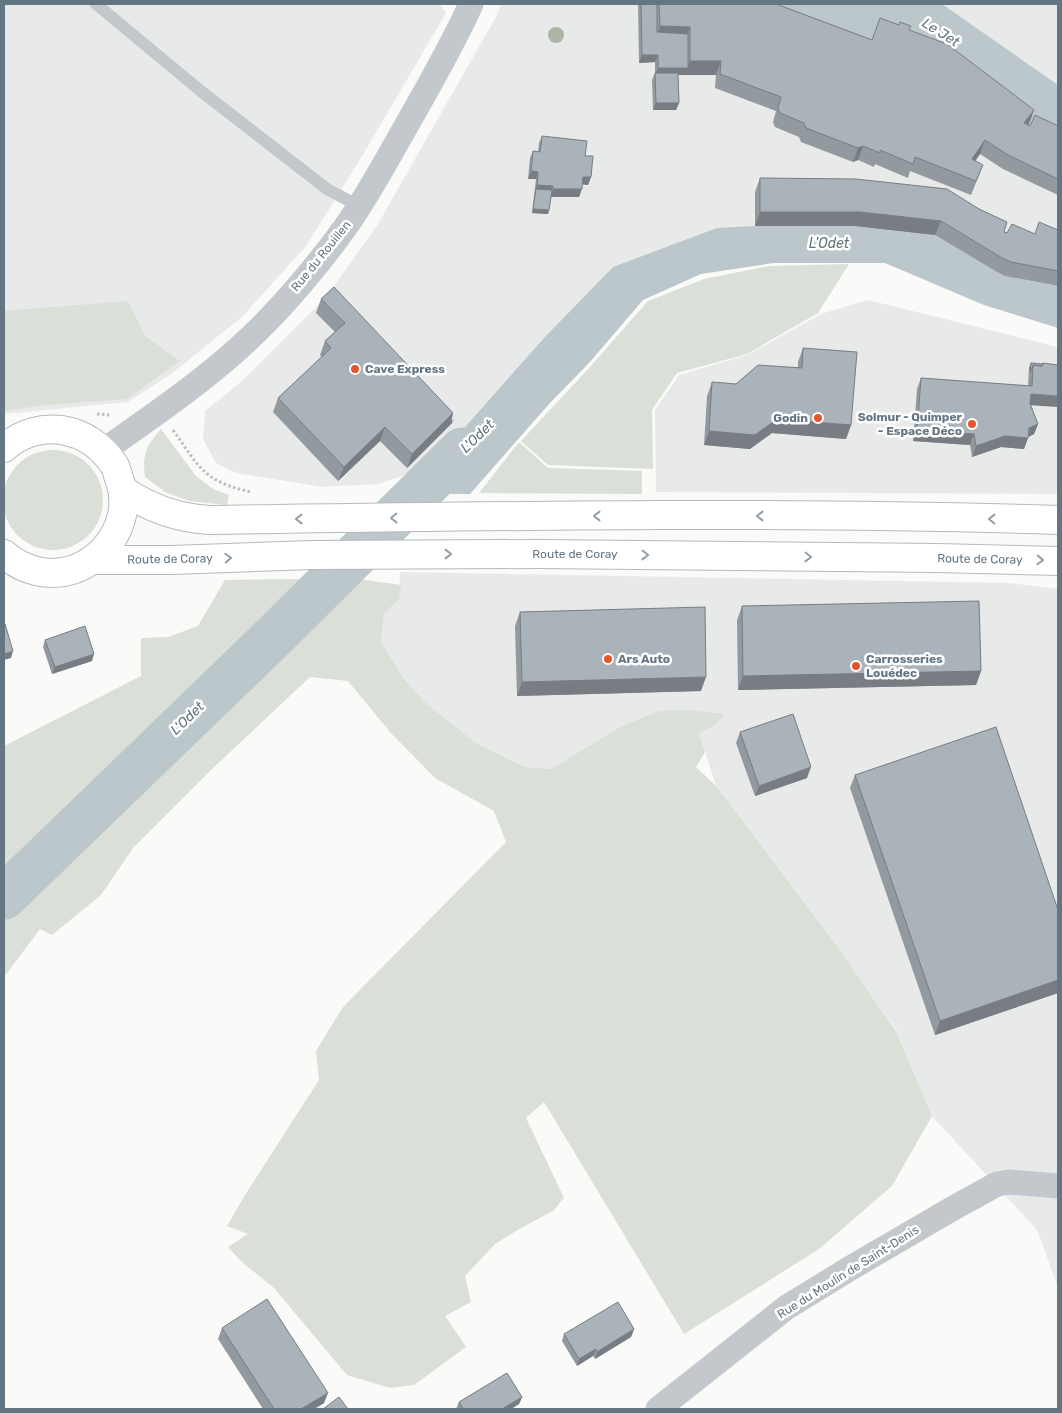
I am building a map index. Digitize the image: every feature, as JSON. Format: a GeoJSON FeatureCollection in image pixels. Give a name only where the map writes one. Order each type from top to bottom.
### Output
{"type":"FeatureCollection","features":[{"type":"Feature","properties":{"kind":"main road"},"geometry":{"type":"LineString","coordinates":[[6,443],[34,432],[58,429],[74,433],[89,440],[103,451],[116,468],[123,490],[121,520],[115,535],[106,548],[92,560],[69,571],[54,573],[24,568],[6,559]]}},
{"type":"Feature","properties":{"kind":"main road"},"geometry":{"type":"LineString","coordinates":[[123,490],[137,499],[164,511],[192,519],[776,516],[1058,520]]}},
{"type":"Feature","properties":{"kind":"main road","name":"Route de Coray"},"geometry":{"type":"LineString","coordinates":[[92,560],[170,560],[399,554],[937,558],[1058,561]]}},
{"type":"Feature","properties":{"kind":"street","name":"Rue du Rouillen"},"geometry":{"type":"LineString","coordinates":[[103,451],[204,378],[262,326],[318,263],[359,206],[444,59],[471,4]]}},
{"type":"Feature","properties":{"kind":"street","name":"Rue du Moulin de Saint-Denis"},"geometry":{"type":"LineString","coordinates":[[658,1409],[787,1308],[857,1264],[980,1193],[998,1184],[1010,1182],[1058,1186]]}},
{"type":"Feature","properties":{"kind":"lane"},"geometry":{"type":"LineString","coordinates":[[96,4],[202,92],[320,183],[359,206]]}},
{"type":"Feature","properties":{"kind":"path"},"geometry":{"type":"LineString","coordinates":[[163,408],[170,425],[207,475],[229,487],[255,492]]}},
{"type":"Feature","properties":{"kind":"shaded area"},"geometry":{"type":"Polygon","coordinates":[[[4,4],[440,4],[446,13],[358,163],[306,246],[242,317],[171,374],[128,402],[4,414],[4,4]]]}},
{"type":"Feature","properties":{"kind":"shaded area"},"geometry":{"type":"Polygon","coordinates":[[[501,4],[1058,4],[1058,286],[1005,276],[989,269],[855,226],[755,226],[544,338],[458,435],[413,472],[379,484],[323,487],[236,473],[216,463],[203,439],[205,411],[242,381],[326,297],[378,224],[497,15],[501,4]]]}},
{"type":"Feature","properties":{"kind":"shaded area"},"geometry":{"type":"Polygon","coordinates":[[[849,264],[818,313],[747,354],[677,373],[652,410],[653,469],[548,465],[521,441],[648,301],[704,279],[769,266],[849,264]]]}},
{"type":"Feature","properties":{"kind":"shaded area"},"geometry":{"type":"Polygon","coordinates":[[[868,300],[1058,347],[1058,494],[656,492],[655,410],[679,375],[747,355],[821,314],[868,300]]]}},
{"type":"Feature","properties":{"kind":"shaded area"},"geometry":{"type":"Polygon","coordinates":[[[128,301],[145,336],[180,361],[127,399],[45,405],[4,411],[4,311],[128,301]]]}},
{"type":"Feature","properties":{"kind":"shaded area"},"geometry":{"type":"Polygon","coordinates":[[[161,429],[196,476],[213,489],[229,495],[227,505],[189,501],[165,492],[145,477],[144,463],[146,451],[161,429]]]}},
{"type":"Feature","properties":{"kind":"shaded area"},"geometry":{"type":"Polygon","coordinates":[[[519,442],[548,468],[642,471],[642,494],[479,493],[519,442]]]}},
{"type":"Feature","properties":{"kind":"shaded area"},"geometry":{"type":"Polygon","coordinates":[[[53,450],[72,454],[88,465],[99,481],[103,500],[99,519],[88,535],[72,546],[53,550],[34,546],[18,535],[7,519],[3,500],[7,481],[18,465],[34,454],[53,450]]]}},
{"type":"Feature","properties":{"kind":"shaded area"},"geometry":{"type":"Polygon","coordinates":[[[400,572],[1011,583],[1058,589],[1058,1287],[1037,1230],[932,1116],[897,1032],[838,947],[716,786],[699,733],[714,726],[698,712],[688,710],[620,727],[551,769],[525,767],[476,743],[426,703],[404,679],[381,642],[384,613],[399,600],[400,572]]]}},
{"type":"Feature","properties":{"kind":"shaded area"},"geometry":{"type":"Polygon","coordinates":[[[358,579],[401,585],[399,600],[384,613],[381,642],[404,679],[426,703],[476,743],[525,767],[551,769],[620,727],[659,711],[688,710],[724,714],[714,726],[699,733],[705,752],[696,767],[716,786],[838,947],[897,1033],[932,1116],[892,1186],[819,1249],[684,1334],[544,1102],[526,1118],[564,1198],[553,1211],[495,1244],[465,1276],[471,1302],[445,1316],[466,1347],[414,1385],[390,1388],[347,1375],[274,1288],[242,1262],[228,1247],[248,1234],[227,1226],[319,1080],[316,1051],[343,1007],[506,842],[494,811],[435,778],[390,732],[348,681],[310,677],[211,770],[133,848],[101,895],[52,935],[40,929],[4,977],[4,746],[141,676],[141,638],[168,637],[198,626],[225,580],[358,579]]]}},
{"type":"Feature","properties":{"kind":"water","name":"Le Jet"},"geometry":{"type":"Polygon","coordinates":[[[734,4],[942,4],[1058,85],[1058,143],[1027,127],[1029,124],[869,48],[734,4]]]}},
{"type":"Feature","properties":{"kind":"water"},"geometry":{"type":"Polygon","coordinates":[[[855,226],[935,235],[1006,276],[1058,286],[1058,328],[984,305],[885,263],[773,263],[701,274],[643,300],[589,363],[549,404],[470,494],[387,493],[458,435],[544,338],[613,267],[717,228],[855,226]]]}},
{"type":"Feature","properties":{"kind":"building"},"geometry":{"type":"Polygon","coordinates":[[[641,4],[657,4],[657,32],[688,34],[688,68],[658,68],[658,55],[642,55],[641,4]]]}},
{"type":"Feature","properties":{"kind":"building"},"geometry":{"type":"Polygon","coordinates":[[[659,4],[776,4],[872,40],[880,18],[899,25],[900,22],[911,26],[909,30],[947,44],[1034,110],[1024,123],[1030,126],[1035,115],[1058,126],[1058,179],[1008,155],[985,140],[972,159],[983,165],[976,181],[915,157],[913,164],[880,150],[880,153],[863,146],[858,148],[806,128],[804,123],[780,113],[778,108],[781,97],[720,74],[721,61],[690,61],[690,27],[660,26],[659,4]]]}},
{"type":"Feature","properties":{"kind":"building"},"geometry":{"type":"Polygon","coordinates":[[[655,73],[678,73],[679,103],[656,103],[655,73]]]}},
{"type":"Feature","properties":{"kind":"building"},"geometry":{"type":"Polygon","coordinates":[[[542,136],[587,141],[585,156],[593,156],[591,177],[583,177],[582,189],[553,189],[553,186],[537,185],[538,172],[531,171],[533,151],[540,152],[542,136]]]}},
{"type":"Feature","properties":{"kind":"building"},"geometry":{"type":"Polygon","coordinates":[[[760,178],[856,179],[947,189],[979,209],[1007,222],[1004,232],[1007,233],[1012,224],[1035,234],[1039,222],[1058,230],[1058,271],[1011,262],[941,221],[860,212],[760,212],[760,178]]]}},
{"type":"Feature","properties":{"kind":"building"},"geometry":{"type":"Polygon","coordinates":[[[536,189],[552,190],[549,210],[533,209],[536,189]]]}},
{"type":"Feature","properties":{"kind":"building"},"geometry":{"type":"Polygon","coordinates":[[[334,287],[453,413],[412,454],[385,427],[344,467],[278,398],[331,348],[325,341],[345,323],[321,299],[334,287]]]}},
{"type":"Feature","properties":{"kind":"building"},"geometry":{"type":"Polygon","coordinates":[[[803,348],[857,352],[851,425],[777,419],[755,435],[709,431],[712,382],[736,384],[758,365],[802,368],[803,348]]]}},
{"type":"Feature","properties":{"kind":"building"},"geometry":{"type":"Polygon","coordinates":[[[1031,363],[1043,364],[1042,366],[1033,365],[1030,372],[1031,363]]]}},
{"type":"Feature","properties":{"kind":"building","name":"Solmur - Quimper - Espace Déco"},"geometry":{"type":"Polygon","coordinates":[[[1043,363],[1058,365],[1058,396],[1031,394],[1030,404],[1038,424],[1029,428],[1028,438],[1005,436],[976,446],[974,434],[917,430],[921,378],[1032,386],[1033,365],[1042,366],[1043,363]]]}},
{"type":"Feature","properties":{"kind":"building","name":"Carrosseries Louédec"},"geometry":{"type":"Polygon","coordinates":[[[979,601],[981,671],[743,676],[742,606],[979,601]]]}},
{"type":"Feature","properties":{"kind":"building","name":"Ars Auto"},"geometry":{"type":"Polygon","coordinates":[[[705,607],[706,677],[522,682],[520,612],[705,607]]]}},
{"type":"Feature","properties":{"kind":"building"},"geometry":{"type":"Polygon","coordinates":[[[4,624],[13,651],[4,654],[4,624]]]}},
{"type":"Feature","properties":{"kind":"building"},"geometry":{"type":"Polygon","coordinates":[[[85,626],[94,654],[55,667],[45,640],[85,626]]]}},
{"type":"Feature","properties":{"kind":"building"},"geometry":{"type":"Polygon","coordinates":[[[793,714],[811,767],[759,786],[740,732],[793,714]]]}},
{"type":"Feature","properties":{"kind":"building"},"geometry":{"type":"Polygon","coordinates":[[[996,727],[1058,910],[1058,980],[940,1021],[855,775],[996,727]]]}},
{"type":"Feature","properties":{"kind":"building"},"geometry":{"type":"Polygon","coordinates":[[[267,1299],[328,1393],[301,1409],[274,1409],[222,1328],[267,1299]]]}},
{"type":"Feature","properties":{"kind":"building"},"geometry":{"type":"Polygon","coordinates":[[[618,1302],[634,1329],[597,1352],[596,1349],[579,1359],[564,1334],[618,1302]]]}},
{"type":"Feature","properties":{"kind":"building"},"geometry":{"type":"Polygon","coordinates":[[[507,1373],[522,1397],[502,1409],[463,1409],[459,1402],[507,1373]]]}},
{"type":"Feature","properties":{"kind":"building"},"geometry":{"type":"Polygon","coordinates":[[[339,1397],[348,1409],[323,1409],[339,1397]]]}},
{"type":"Feature","properties":{"kind":"waterway","name":"L'Odet"},"geometry":{"type":"LineString","coordinates":[[4,897],[265,645],[462,450]]}},
{"type":"Feature","properties":{"kind":"place","name":"Cave Express"},"geometry":{"type":"Point","coordinates":[355,369]}},
{"type":"Feature","properties":{"kind":"place","name":"Godin"},"geometry":{"type":"Point","coordinates":[818,418]}},
{"type":"Feature","properties":{"kind":"place","name":"Solmur - Quimper - Espace Déco"},"geometry":{"type":"Point","coordinates":[972,424]}},
{"type":"Feature","properties":{"kind":"place","name":"Ars Auto"},"geometry":{"type":"Point","coordinates":[608,659]}},
{"type":"Feature","properties":{"kind":"place","name":"Carrosseries Louédec"},"geometry":{"type":"Point","coordinates":[856,666]}}]}
